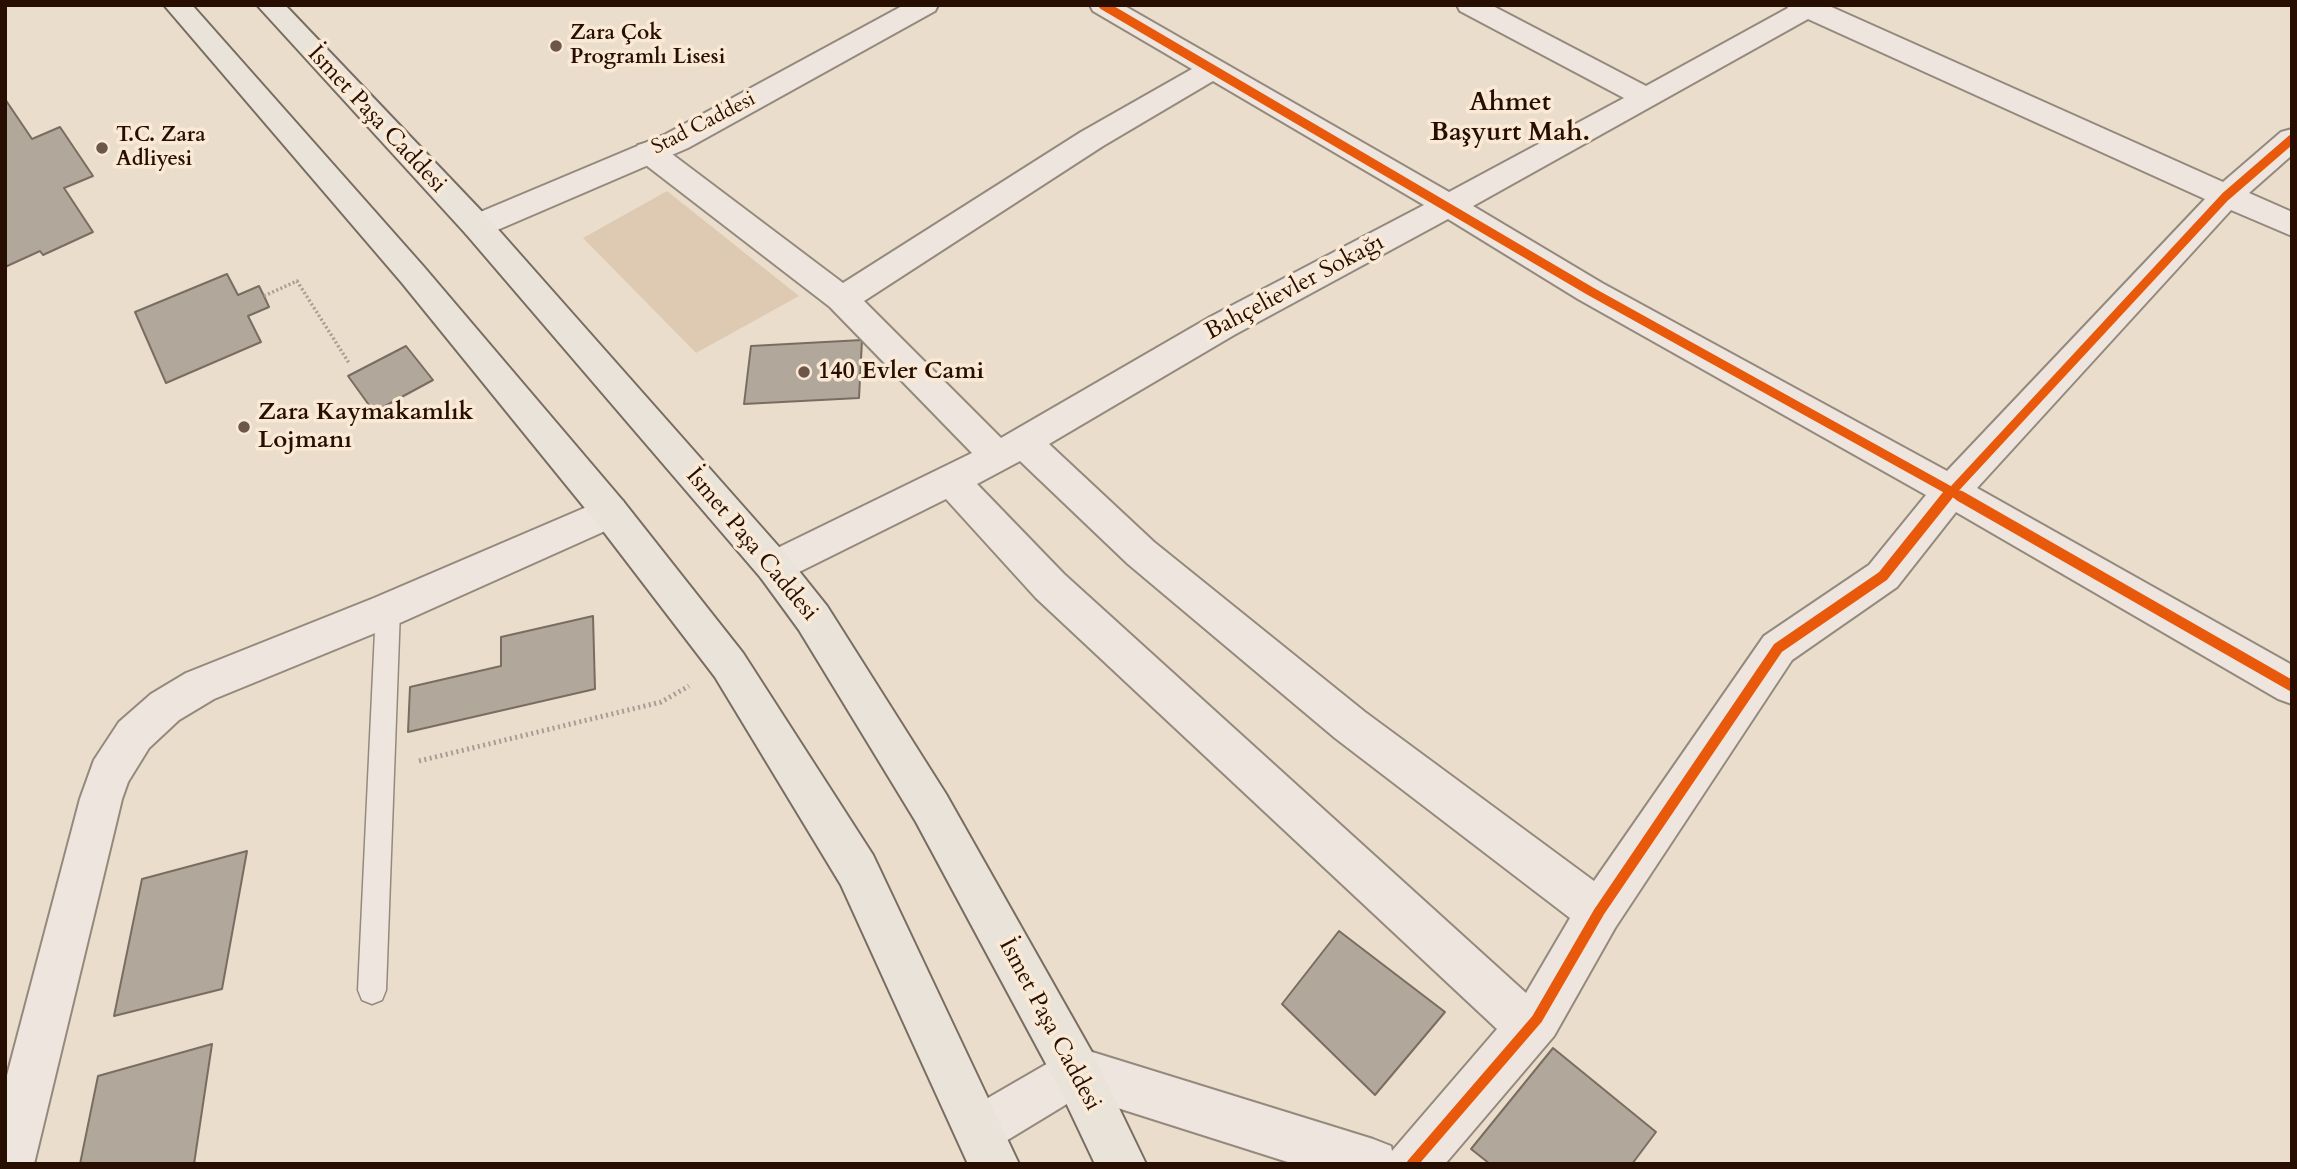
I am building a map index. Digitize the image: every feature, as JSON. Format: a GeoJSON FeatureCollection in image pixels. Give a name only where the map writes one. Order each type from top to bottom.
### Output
{"type":"FeatureCollection","features":[{"type":"Feature","properties":{"kind":"highway"},"geometry":{"type":"LineString","coordinates":[[177,5],[413,275],[610,512],[729,665],[857,870],[986,1147]]}},
{"type":"Feature","properties":{"kind":"highway","name":"İsmet Paşa Caddesi"},"geometry":{"type":"LineString","coordinates":[[270,5],[477,226],[774,567],[813,618],[931,808],[1076,1071],[1121,1164]]}},
{"type":"Feature","properties":{"kind":"street","name":"Stad Caddesi"},"geometry":{"type":"LineString","coordinates":[[477,226],[689,134],[925,5]]}},
{"type":"Feature","properties":{"kind":"street"},"geometry":{"type":"LineString","coordinates":[[1103,5],[1215,68],[1590,291],[1951,491],[2292,686]]}},
{"type":"Feature","properties":{"kind":"street"},"geometry":{"type":"LineString","coordinates":[[1470,5],[1634,91],[1643,100]]}},
{"type":"Feature","properties":{"kind":"street"},"geometry":{"type":"LineString","coordinates":[[1807,7],[2292,225]]}},
{"type":"Feature","properties":{"kind":"street","name":"Bahçelievler Sokağı"},"geometry":{"type":"LineString","coordinates":[[774,567],[952,481],[1222,326],[1643,100],[1807,7]]}},
{"type":"Feature","properties":{"kind":"street"},"geometry":{"type":"LineString","coordinates":[[842,299],[1092,139],[1215,68]]}},
{"type":"Feature","properties":{"kind":"street"},"geometry":{"type":"LineString","coordinates":[[1412,1164],[1530,1028],[1599,912],[1778,649],[1883,576],[1951,491],[2225,197],[2292,139]]}},
{"type":"Feature","properties":{"kind":"street"},"geometry":{"type":"LineString","coordinates":[[649,152],[842,299],[1011,449],[1350,725],[1599,912]]}},
{"type":"Feature","properties":{"kind":"street"},"geometry":{"type":"LineString","coordinates":[[952,481],[1060,596],[1530,1028]]}},
{"type":"Feature","properties":{"kind":"street"},"geometry":{"type":"LineString","coordinates":[[9,1164],[101,799],[120,754],[134,735],[165,707],[200,686],[388,610],[610,512]]}},
{"type":"Feature","properties":{"kind":"street"},"geometry":{"type":"LineString","coordinates":[[986,1147],[1076,1071],[1373,1164]]}},
{"type":"Feature","properties":{"kind":"lane"},"geometry":{"type":"LineString","coordinates":[[372,990],[388,610]]}},
{"type":"Feature","properties":{"kind":"path"},"geometry":{"type":"LineString","coordinates":[[264,296],[297,281],[349,363]]}},
{"type":"Feature","properties":{"kind":"path"},"geometry":{"type":"LineString","coordinates":[[380,770],[661,702],[729,665]]}},
{"type":"Feature","properties":{"kind":"shaded area"},"geometry":{"type":"Polygon","coordinates":[[[667,191],[799,296],[696,353],[583,238],[667,191]]]}},
{"type":"Feature","properties":{"kind":"building","name":"T.C. Zara Adliyesi"},"geometry":{"type":"Polygon","coordinates":[[[5,99],[32,139],[60,127],[93,176],[64,188],[93,232],[43,255],[40,251],[5,267],[5,99]]]}},
{"type":"Feature","properties":{"kind":"building","name":"Zara Kaymakamlık Lojmanı"},"geometry":{"type":"Polygon","coordinates":[[[227,274],[238,295],[259,286],[264,296],[269,307],[248,316],[261,342],[166,383],[135,312],[227,274]]]}},
{"type":"Feature","properties":{"kind":"building","name":"140 Evler Cami"},"geometry":{"type":"Polygon","coordinates":[[[862,340],[859,398],[744,404],[751,346],[862,340]]]}},
{"type":"Feature","properties":{"kind":"building"},"geometry":{"type":"Polygon","coordinates":[[[406,346],[433,380],[374,412],[348,376],[406,346]]]}},
{"type":"Feature","properties":{"kind":"building"},"geometry":{"type":"Polygon","coordinates":[[[593,616],[595,689],[408,732],[410,687],[501,666],[501,637],[593,616]]]}},
{"type":"Feature","properties":{"kind":"building"},"geometry":{"type":"Polygon","coordinates":[[[247,851],[222,989],[114,1016],[142,879],[247,851]]]}},
{"type":"Feature","properties":{"kind":"building"},"geometry":{"type":"Polygon","coordinates":[[[1339,931],[1445,1012],[1375,1095],[1282,1004],[1339,931]]]}},
{"type":"Feature","properties":{"kind":"building"},"geometry":{"type":"Polygon","coordinates":[[[212,1044],[194,1164],[80,1164],[98,1076],[212,1044]]]}},
{"type":"Feature","properties":{"kind":"building"},"geometry":{"type":"Polygon","coordinates":[[[1553,1048],[1656,1132],[1632,1164],[1490,1164],[1471,1149],[1553,1048]]]}},
{"type":"Feature","properties":{"kind":"cycle path"},"geometry":{"type":"LineString","coordinates":[[1103,5],[1448,205],[1590,291],[1951,491],[2292,686]]}},
{"type":"Feature","properties":{"kind":"cycle path"},"geometry":{"type":"LineString","coordinates":[[1412,1164],[1537,1019],[1599,912],[1778,648],[1883,576],[1951,491],[2225,197],[2292,139]]}},
{"type":"Feature","properties":{"kind":"place","name":"Zara Çok Programlı Lisesi"},"geometry":{"type":"Point","coordinates":[556,46]}},
{"type":"Feature","properties":{"kind":"place","name":"T.C. Zara Adliyesi"},"geometry":{"type":"Point","coordinates":[102,148]}},
{"type":"Feature","properties":{"kind":"place","name":"140 Evler Cami"},"geometry":{"type":"Point","coordinates":[804,372]}},
{"type":"Feature","properties":{"kind":"place","name":"Zara Kaymakamlık Lojmanı"},"geometry":{"type":"Point","coordinates":[244,427]}},
{"type":"Feature","properties":{"kind":"district","name":"Ahmet Başyurt Mah."},"geometry":{"type":"Point","coordinates":[1510,119]}}]}
